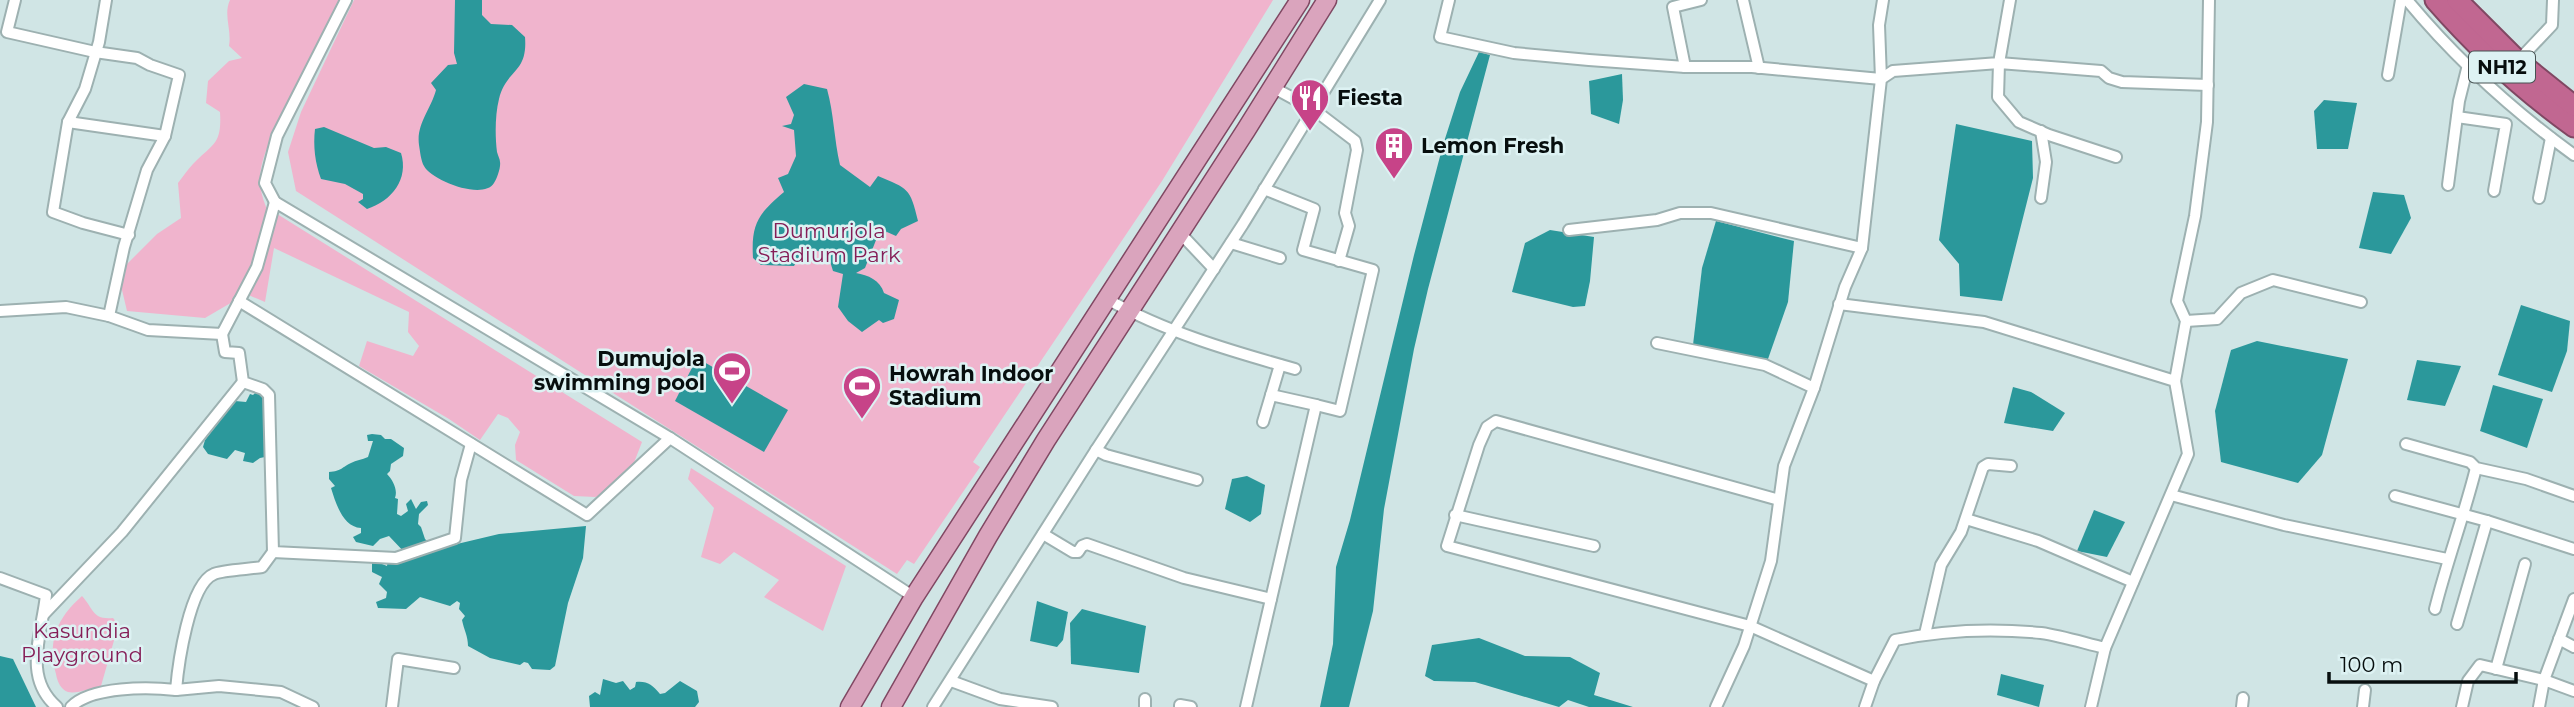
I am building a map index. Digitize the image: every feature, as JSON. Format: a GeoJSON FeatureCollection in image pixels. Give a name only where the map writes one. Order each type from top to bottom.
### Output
{"type":"FeatureCollection","features":[{"type":"Feature","properties":{"kind":"highway","name":"NH12"},"geometry":{"type":"LineString","coordinates":[[2435,0],[2458,27],[2512,77],[2574,127]]}},
{"type":"Feature","properties":{"kind":"highway","name":"NH12"},"geometry":{"type":"LineString","coordinates":[[2457,0],[2518,61],[2574,106]]}},
{"type":"Feature","properties":{"kind":"main road"},"geometry":{"type":"LineString","coordinates":[[850,707],[914,597],[1300,0]]}},
{"type":"Feature","properties":{"kind":"main road"},"geometry":{"type":"LineString","coordinates":[[891,707],[1045,440],[1327,0]]}},
{"type":"Feature","properties":{"kind":"street"},"geometry":{"type":"LineString","coordinates":[[15,0],[3,31],[95,52],[137,58],[179,75],[164,136],[147,170],[124,247],[109,316]]}},
{"type":"Feature","properties":{"kind":"street"},"geometry":{"type":"LineString","coordinates":[[106,0],[99,42],[85,89],[68,122],[53,212],[129,235]]}},
{"type":"Feature","properties":{"kind":"street"},"geometry":{"type":"LineString","coordinates":[[346,0],[277,136],[265,183],[275,202],[670,438],[914,597]]}},
{"type":"Feature","properties":{"kind":"street"},"geometry":{"type":"LineString","coordinates":[[933,707],[1231,243],[1380,0]]}},
{"type":"Feature","properties":{"kind":"street"},"geometry":{"type":"LineString","coordinates":[[1449,0],[1440,37],[1514,53],[1685,67],[1759,68],[1881,79],[1893,71],[1999,63],[2101,71],[2109,78],[2122,82],[2208,85]]}},
{"type":"Feature","properties":{"kind":"street"},"geometry":{"type":"LineString","coordinates":[[1685,67],[1673,7],[1701,0]]}},
{"type":"Feature","properties":{"kind":"street"},"geometry":{"type":"LineString","coordinates":[[1743,0],[1759,68]]}},
{"type":"Feature","properties":{"kind":"street"},"geometry":{"type":"LineString","coordinates":[[1716,707],[1744,646],[1771,561],[1784,466],[1814,388],[1839,304],[1862,248],[1881,79],[1879,25],[1883,0]]}},
{"type":"Feature","properties":{"kind":"street"},"geometry":{"type":"LineString","coordinates":[[2010,0],[1999,63],[1998,97],[2020,122],[2116,157]]}},
{"type":"Feature","properties":{"kind":"street"},"geometry":{"type":"LineString","coordinates":[[2091,707],[2105,648],[2188,454],[2175,381],[2186,321],[2177,301],[2195,216],[2207,122],[2208,0]]}},
{"type":"Feature","properties":{"kind":"street"},"geometry":{"type":"LineString","coordinates":[[2388,75],[2401,0]]}},
{"type":"Feature","properties":{"kind":"street"},"geometry":{"type":"LineString","coordinates":[[2407,0],[2435,34],[2524,118],[2574,155]]}},
{"type":"Feature","properties":{"kind":"street"},"geometry":{"type":"LineString","coordinates":[[2518,61],[2552,25],[2553,0]]}},
{"type":"Feature","properties":{"kind":"street"},"geometry":{"type":"LineString","coordinates":[[2448,185],[2457,117],[2468,65]]}},
{"type":"Feature","properties":{"kind":"street"},"geometry":{"type":"LineString","coordinates":[[1272,88],[1313,109],[1355,141],[1357,150],[1345,213],[1349,226],[1339,261]]}},
{"type":"Feature","properties":{"kind":"street"},"geometry":{"type":"LineString","coordinates":[[2457,117],[2506,124],[2494,191]]}},
{"type":"Feature","properties":{"kind":"street"},"geometry":{"type":"LineString","coordinates":[[68,122],[164,136]]}},
{"type":"Feature","properties":{"kind":"street"},"geometry":{"type":"LineString","coordinates":[[2041,131],[2046,162],[2041,198]]}},
{"type":"Feature","properties":{"kind":"street"},"geometry":{"type":"LineString","coordinates":[[2539,198],[2551,138]]}},
{"type":"Feature","properties":{"kind":"street"},"geometry":{"type":"LineString","coordinates":[[1264,189],[1314,209],[1303,250],[1373,271],[1340,411],[1271,395]]}},
{"type":"Feature","properties":{"kind":"street"},"geometry":{"type":"LineString","coordinates":[[44,614],[122,532],[243,382],[239,353],[225,352],[222,334],[257,267],[275,202]]}},
{"type":"Feature","properties":{"kind":"street"},"geometry":{"type":"LineString","coordinates":[[1569,230],[1657,220],[1680,213],[1711,213],[1862,248]]}},
{"type":"Feature","properties":{"kind":"street"},"geometry":{"type":"LineString","coordinates":[[1180,233],[1214,269]]}},
{"type":"Feature","properties":{"kind":"street"},"geometry":{"type":"LineString","coordinates":[[1231,243],[1280,258]]}},
{"type":"Feature","properties":{"kind":"street"},"geometry":{"type":"LineString","coordinates":[[2186,321],[2217,319],[2241,293],[2273,280],[2361,302]]}},
{"type":"Feature","properties":{"kind":"street"},"geometry":{"type":"LineString","coordinates":[[1107,299],[1129,312],[1217,348],[1294,369]]}},
{"type":"Feature","properties":{"kind":"street"},"geometry":{"type":"LineString","coordinates":[[239,302],[587,515],[670,438]]}},
{"type":"Feature","properties":{"kind":"street"},"geometry":{"type":"LineString","coordinates":[[1839,304],[1984,321],[2175,381]]}},
{"type":"Feature","properties":{"kind":"street"},"geometry":{"type":"LineString","coordinates":[[0,311],[66,307],[109,316],[148,331],[222,334]]}},
{"type":"Feature","properties":{"kind":"street"},"geometry":{"type":"LineString","coordinates":[[1657,343],[1765,365],[1814,388]]}},
{"type":"Feature","properties":{"kind":"street"},"geometry":{"type":"LineString","coordinates":[[1263,422],[1280,365]]}},
{"type":"Feature","properties":{"kind":"street"},"geometry":{"type":"LineString","coordinates":[[176,690],[181,642],[201,584],[214,573],[262,567],[273,552],[270,395],[263,389],[243,382]]}},
{"type":"Feature","properties":{"kind":"street"},"geometry":{"type":"LineString","coordinates":[[1246,707],[1316,405]]}},
{"type":"Feature","properties":{"kind":"street"},"geometry":{"type":"LineString","coordinates":[[1779,500],[1496,421],[1488,426],[1479,445],[1447,545],[1750,625],[1874,681]]}},
{"type":"Feature","properties":{"kind":"street"},"geometry":{"type":"LineString","coordinates":[[273,552],[396,558],[455,538],[461,480],[471,444]]}},
{"type":"Feature","properties":{"kind":"street"},"geometry":{"type":"LineString","coordinates":[[2406,444],[2470,462],[2476,468],[2526,480],[2574,496]]}},
{"type":"Feature","properties":{"kind":"street"},"geometry":{"type":"LineString","coordinates":[[1096,450],[1197,480]]}},
{"type":"Feature","properties":{"kind":"street"},"geometry":{"type":"LineString","coordinates":[[1925,634],[1941,565],[1966,519],[1983,467],[1988,464],[2011,466]]}},
{"type":"Feature","properties":{"kind":"street"},"geometry":{"type":"LineString","coordinates":[[2435,609],[2447,559],[2464,515],[2476,468]]}},
{"type":"Feature","properties":{"kind":"street"},"geometry":{"type":"LineString","coordinates":[[2171,495],[2284,524],[2447,559]]}},
{"type":"Feature","properties":{"kind":"street"},"geometry":{"type":"LineString","coordinates":[[2395,496],[2487,521],[2574,549]]}},
{"type":"Feature","properties":{"kind":"street"},"geometry":{"type":"LineString","coordinates":[[1455,515],[1594,546]]}},
{"type":"Feature","properties":{"kind":"street"},"geometry":{"type":"LineString","coordinates":[[1966,519],[2006,529],[2049,545],[2133,582]]}},
{"type":"Feature","properties":{"kind":"street"},"geometry":{"type":"LineString","coordinates":[[2457,624],[2487,521]]}},
{"type":"Feature","properties":{"kind":"street"},"geometry":{"type":"LineString","coordinates":[[1043,534],[1073,552],[1078,552],[1087,544],[1184,578],[1271,600]]}},
{"type":"Feature","properties":{"kind":"street"},"geometry":{"type":"LineString","coordinates":[[2496,669],[2525,564]]}},
{"type":"Feature","properties":{"kind":"street"},"geometry":{"type":"LineString","coordinates":[[0,579],[46,595],[36,655],[37,674],[43,692],[57,707]]}},
{"type":"Feature","properties":{"kind":"street"},"geometry":{"type":"LineString","coordinates":[[2539,707],[2544,680],[2574,599]]}},
{"type":"Feature","properties":{"kind":"street"},"geometry":{"type":"LineString","coordinates":[[1865,707],[1874,681],[1895,640],[1925,634],[1982,630],[2044,633],[2105,648]]}},
{"type":"Feature","properties":{"kind":"street"},"geometry":{"type":"LineString","coordinates":[[2559,639],[2574,647]]}},
{"type":"Feature","properties":{"kind":"street"},"geometry":{"type":"LineString","coordinates":[[392,707],[398,659],[454,668]]}},
{"type":"Feature","properties":{"kind":"street"},"geometry":{"type":"LineString","coordinates":[[2462,707],[2468,681],[2480,665],[2544,680],[2574,691]]}},
{"type":"Feature","properties":{"kind":"street"},"geometry":{"type":"LineString","coordinates":[[951,681],[1000,699],[1052,707]]}},
{"type":"Feature","properties":{"kind":"street"},"geometry":{"type":"LineString","coordinates":[[71,707],[78,700],[124,689],[153,687],[176,690],[219,686],[281,692],[313,707]]}},
{"type":"Feature","properties":{"kind":"street"},"geometry":{"type":"LineString","coordinates":[[2363,707],[2365,690]]}},
{"type":"Feature","properties":{"kind":"street"},"geometry":{"type":"LineString","coordinates":[[1180,707],[1191,707]]}},
{"type":"Feature","properties":{"kind":"green space"},"geometry":{"type":"Polygon","coordinates":[[[230,0],[341,0],[267,148],[260,177],[266,207],[642,442],[623,491],[595,497],[574,496],[516,460],[515,445],[520,432],[508,418],[498,414],[480,440],[359,366],[367,341],[413,356],[419,346],[408,332],[409,312],[274,248],[265,302],[246,294],[205,318],[127,311],[118,273],[157,234],[181,218],[178,183],[218,137],[220,112],[206,103],[208,81],[229,61],[242,58],[229,46],[227,11],[230,0]]]}},
{"type":"Feature","properties":{"kind":"green space","name":"Dumurjola Stadium Park"},"geometry":{"type":"Polygon","coordinates":[[[354,0],[1273,0],[1162,181],[973,462],[980,467],[914,564],[907,560],[897,574],[296,191],[288,152],[301,112],[354,0]]]}},
{"type":"Feature","properties":{"kind":"green space"},"geometry":{"type":"Polygon","coordinates":[[[691,468],[846,566],[823,631],[764,597],[779,580],[734,552],[720,564],[701,557],[714,508],[688,479],[691,468]]]}},
{"type":"Feature","properties":{"kind":"green space","name":"Kasundia Playground"},"geometry":{"type":"Polygon","coordinates":[[[82,596],[94,613],[113,618],[117,623],[117,630],[101,686],[80,692],[68,692],[58,682],[54,641],[60,622],[82,596]]]}},
{"type":"Feature","properties":{"kind":"water"},"geometry":{"type":"Polygon","coordinates":[[[455,0],[482,0],[482,15],[491,24],[512,25],[525,37],[523,58],[502,89],[498,105],[496,132],[499,173],[494,183],[479,190],[458,186],[436,177],[423,164],[419,145],[422,123],[436,90],[431,83],[448,65],[457,64],[454,53],[455,0]]]}},
{"type":"Feature","properties":{"kind":"water"},"geometry":{"type":"Polygon","coordinates":[[[1479,52],[1490,55],[1414,349],[1384,509],[1373,611],[1349,707],[1320,707],[1333,644],[1336,567],[1443,145],[1460,92],[1479,52]]]}},
{"type":"Feature","properties":{"kind":"water"},"geometry":{"type":"Polygon","coordinates":[[[1622,74],[1623,100],[1619,124],[1591,114],[1589,81],[1622,74]]]}},
{"type":"Feature","properties":{"kind":"water"},"geometry":{"type":"Polygon","coordinates":[[[804,84],[827,89],[840,165],[870,187],[878,176],[902,187],[913,201],[918,221],[901,229],[896,236],[887,232],[878,235],[865,268],[856,273],[873,279],[884,293],[899,300],[894,319],[883,323],[879,320],[862,332],[848,321],[838,307],[843,274],[833,271],[829,258],[824,257],[821,252],[805,247],[794,266],[761,265],[753,258],[753,236],[758,220],[784,192],[778,178],[788,174],[796,156],[794,130],[782,126],[791,124],[794,115],[786,97],[804,84]]]}},
{"type":"Feature","properties":{"kind":"water"},"geometry":{"type":"Polygon","coordinates":[[[2324,100],[2357,103],[2348,149],[2317,149],[2314,111],[2324,100]]]}},
{"type":"Feature","properties":{"kind":"water"},"geometry":{"type":"Polygon","coordinates":[[[1956,124],[2032,141],[2033,178],[2002,301],[1960,296],[1959,264],[1939,240],[1956,124]]]}},
{"type":"Feature","properties":{"kind":"water"},"geometry":{"type":"Polygon","coordinates":[[[324,127],[374,148],[386,147],[401,153],[403,172],[391,195],[367,209],[358,202],[363,199],[363,194],[345,184],[321,179],[316,161],[314,135],[315,129],[324,127]]]}},
{"type":"Feature","properties":{"kind":"water"},"geometry":{"type":"Polygon","coordinates":[[[2373,192],[2404,195],[2411,218],[2391,254],[2359,248],[2373,192]]]}},
{"type":"Feature","properties":{"kind":"water"},"geometry":{"type":"Polygon","coordinates":[[[1716,221],[1794,241],[1788,302],[1768,359],[1693,345],[1702,268],[1716,221]]]}},
{"type":"Feature","properties":{"kind":"water"},"geometry":{"type":"Polygon","coordinates":[[[1550,230],[1594,237],[1585,306],[1573,307],[1512,292],[1525,243],[1550,230]]]}},
{"type":"Feature","properties":{"kind":"water"},"geometry":{"type":"Polygon","coordinates":[[[2521,305],[2570,321],[2567,351],[2552,392],[2498,375],[2521,305]]]}},
{"type":"Feature","properties":{"kind":"water"},"geometry":{"type":"Polygon","coordinates":[[[2257,341],[2348,359],[2322,455],[2298,483],[2221,462],[2215,411],[2231,350],[2257,341]]]}},
{"type":"Feature","properties":{"kind":"water","name":"Dumujola swimming pool"},"geometry":{"type":"Polygon","coordinates":[[[697,358],[788,410],[764,452],[675,401],[697,358]]]}},
{"type":"Feature","properties":{"kind":"water"},"geometry":{"type":"Polygon","coordinates":[[[2417,360],[2461,366],[2445,406],[2407,400],[2417,360]]]}},
{"type":"Feature","properties":{"kind":"water"},"geometry":{"type":"Polygon","coordinates":[[[2493,385],[2543,399],[2527,448],[2480,431],[2493,385]]]}},
{"type":"Feature","properties":{"kind":"water"},"geometry":{"type":"Polygon","coordinates":[[[2013,387],[2031,392],[2065,413],[2053,431],[2004,423],[2013,387]]]}},
{"type":"Feature","properties":{"kind":"water"},"geometry":{"type":"Polygon","coordinates":[[[258,390],[266,399],[265,457],[253,463],[243,461],[245,453],[235,450],[227,459],[208,454],[203,447],[205,440],[235,401],[246,402],[250,394],[253,395],[258,390]]]}},
{"type":"Feature","properties":{"kind":"water"},"geometry":{"type":"Polygon","coordinates":[[[367,435],[391,439],[404,448],[403,456],[391,464],[387,474],[395,488],[395,498],[398,499],[397,514],[401,516],[408,511],[406,504],[411,499],[416,509],[421,502],[427,501],[428,505],[419,514],[418,524],[425,539],[436,549],[499,534],[586,526],[583,558],[568,603],[555,666],[550,670],[532,669],[524,662],[520,665],[490,658],[468,646],[462,620],[465,616],[457,601],[450,606],[420,597],[406,609],[378,608],[376,602],[386,598],[387,592],[379,584],[382,577],[372,572],[372,560],[387,566],[388,560],[407,555],[389,536],[380,539],[373,546],[356,542],[353,537],[361,533],[361,528],[349,524],[341,514],[331,488],[335,486],[329,479],[329,472],[368,457],[373,441],[368,441],[367,435]]]}},
{"type":"Feature","properties":{"kind":"water"},"geometry":{"type":"Polygon","coordinates":[[[1247,476],[1265,485],[1261,514],[1250,522],[1225,509],[1232,479],[1247,476]]]}},
{"type":"Feature","properties":{"kind":"water"},"geometry":{"type":"Polygon","coordinates":[[[2094,510],[2125,522],[2107,557],[2077,551],[2094,510]]]}},
{"type":"Feature","properties":{"kind":"water"},"geometry":{"type":"Polygon","coordinates":[[[1037,601],[1068,612],[1063,640],[1057,647],[1030,641],[1037,601]]]}},
{"type":"Feature","properties":{"kind":"water"},"geometry":{"type":"Polygon","coordinates":[[[1082,609],[1146,626],[1139,673],[1071,664],[1070,623],[1082,609]]]}},
{"type":"Feature","properties":{"kind":"water"},"geometry":{"type":"Polygon","coordinates":[[[1479,638],[1525,656],[1570,657],[1600,673],[1594,695],[1633,707],[1589,707],[1568,700],[1559,707],[1475,682],[1434,681],[1425,676],[1432,645],[1479,638]]]}},
{"type":"Feature","properties":{"kind":"water"},"geometry":{"type":"Polygon","coordinates":[[[0,656],[13,659],[36,707],[0,707],[0,656]]]}},
{"type":"Feature","properties":{"kind":"water"},"geometry":{"type":"Polygon","coordinates":[[[2001,674],[2044,685],[2039,707],[1997,695],[2001,674]]]}},
{"type":"Feature","properties":{"kind":"water"},"geometry":{"type":"Polygon","coordinates":[[[603,679],[616,683],[623,681],[630,690],[635,687],[636,682],[647,683],[660,694],[680,681],[697,691],[699,702],[695,707],[590,707],[589,696],[595,692],[600,695],[603,679]]]}},
{"type":"Feature","properties":{"kind":"place","name":"Fiesta"},"geometry":{"type":"Point","coordinates":[1310,132]}},
{"type":"Feature","properties":{"kind":"place","name":"Lemon Fresh"},"geometry":{"type":"Point","coordinates":[1394,180]}},
{"type":"Feature","properties":{"kind":"place","name":"Dumujola swimming pool"},"geometry":{"type":"Point","coordinates":[732,405]}},
{"type":"Feature","properties":{"kind":"place","name":"Howrah Indoor Stadium"},"geometry":{"type":"Point","coordinates":[862,420]}}]}
